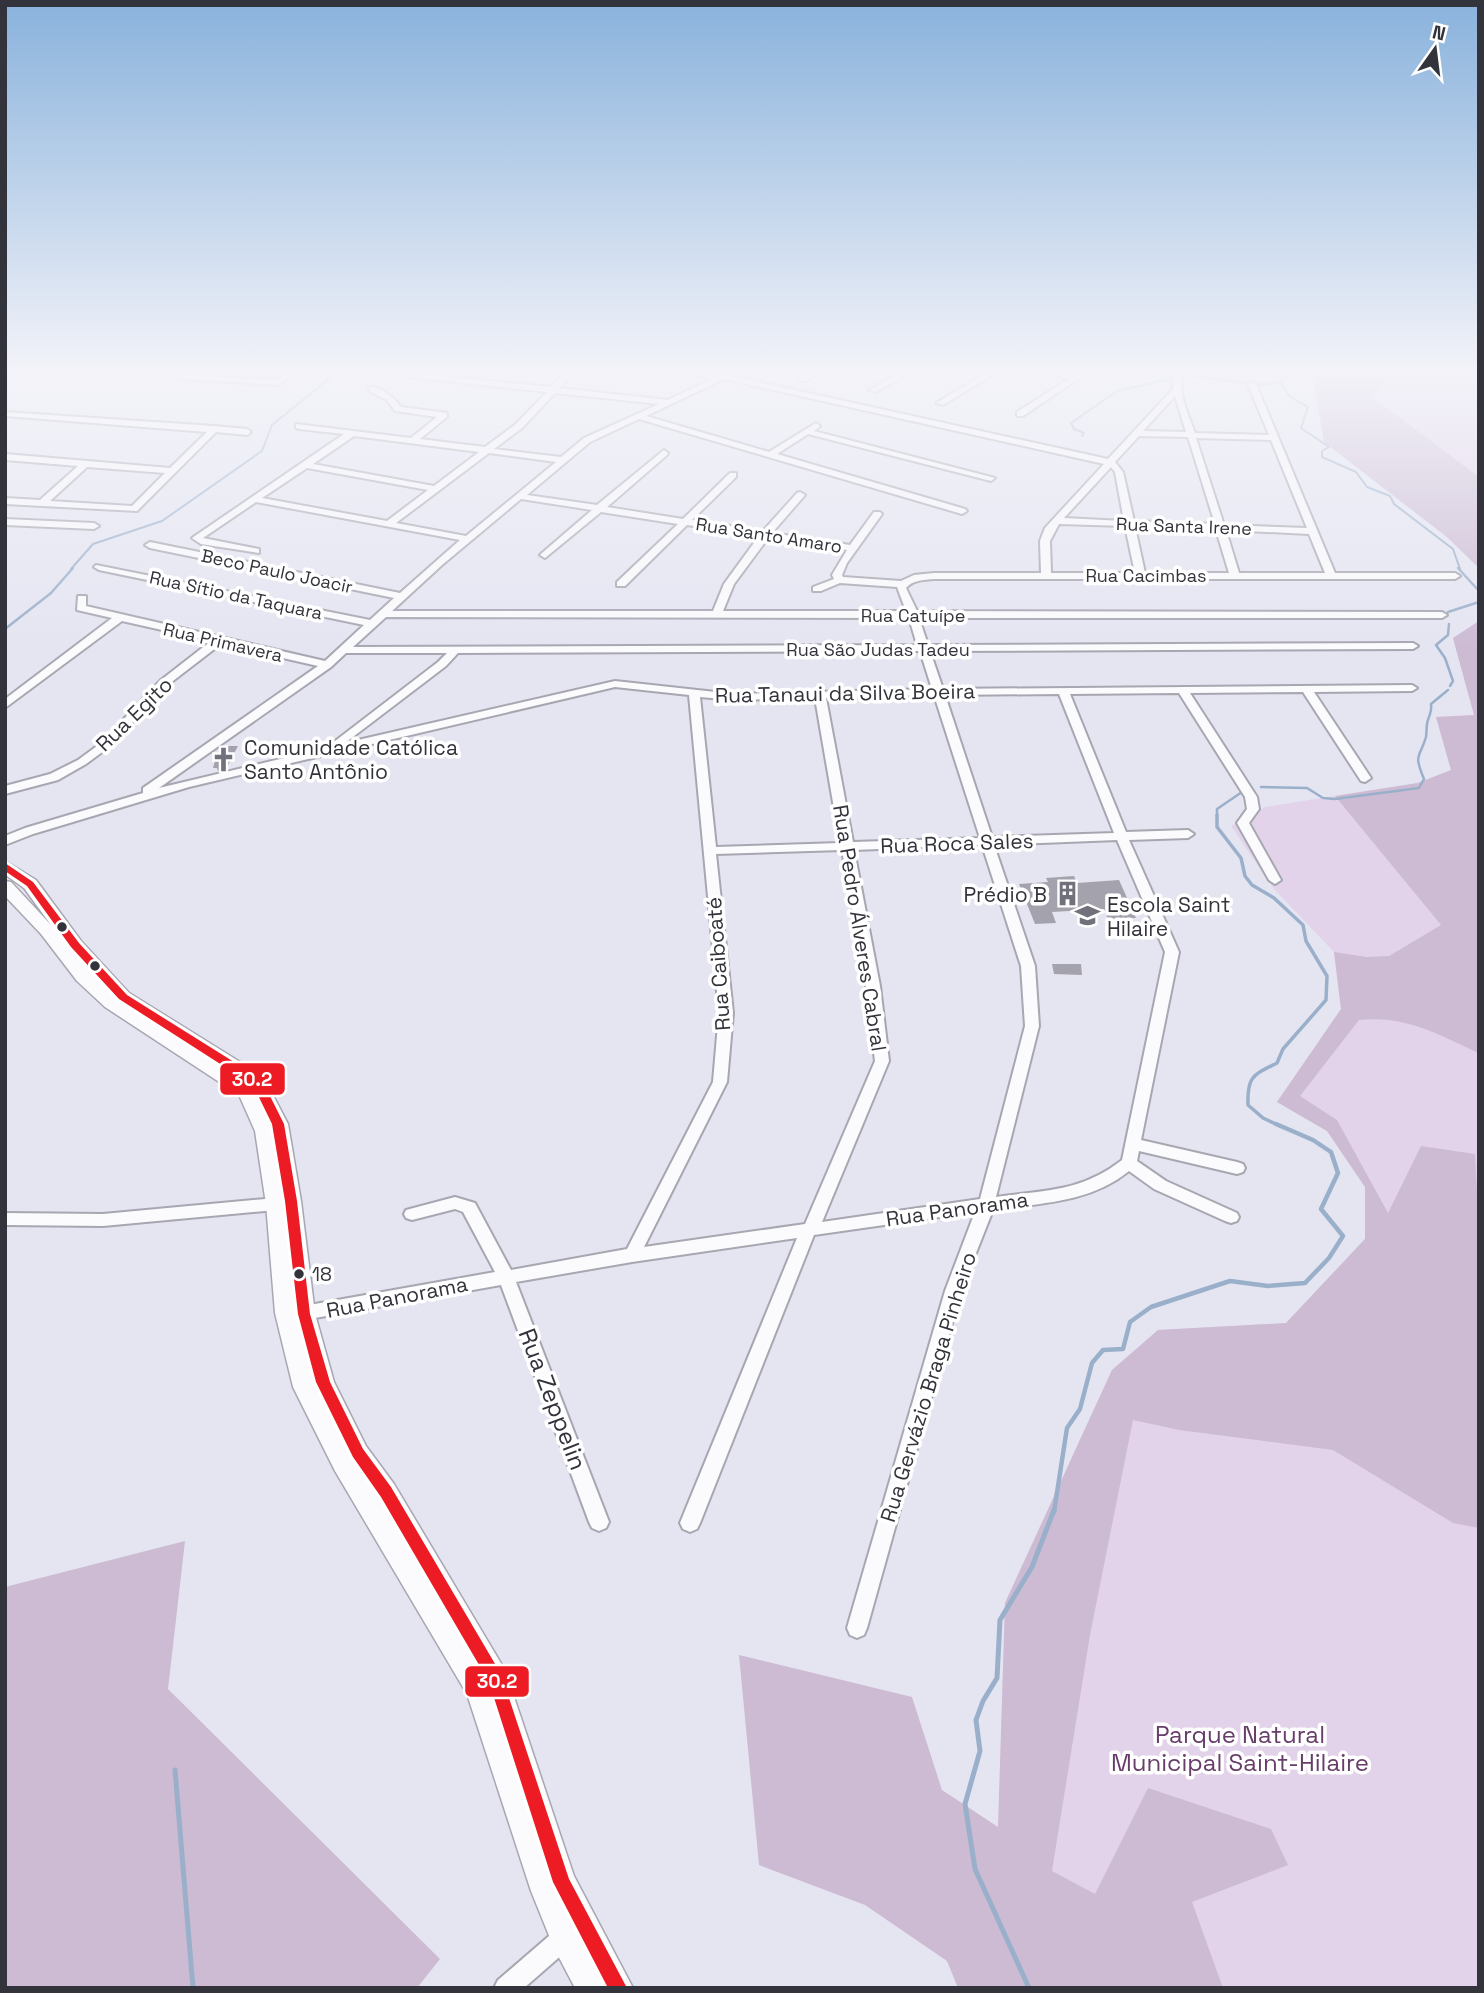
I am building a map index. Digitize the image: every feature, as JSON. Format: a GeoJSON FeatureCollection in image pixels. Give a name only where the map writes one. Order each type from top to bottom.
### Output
{"type":"FeatureCollection","features":[{"type":"Feature","properties":{"kind":"main road"},"geometry":{"type":"LineString","coordinates":[[5,866],[30,884],[75,945],[123,997],[257,1082],[278,1124],[291,1201],[295,1314],[323,1382],[358,1453],[386,1492],[496,1679],[562,1882],[618,1988]]}},
{"type":"Feature","properties":{"kind":"main road"},"geometry":{"type":"LineString","coordinates":[[5,886],[47,930],[83,977],[111,1003],[247,1091],[265,1131],[304,1387],[343,1464],[478,1688],[545,1891],[564,1938],[591,1988]]}},
{"type":"Feature","properties":{"kind":"street"},"geometry":{"type":"LineString","coordinates":[[85,464],[172,471]]}},
{"type":"Feature","properties":{"kind":"street"},"geometry":{"type":"LineString","coordinates":[[42,503],[85,464]]}},
{"type":"Feature","properties":{"kind":"street"},"geometry":{"type":"LineString","coordinates":[[5,501],[134,509],[179,464]]}},
{"type":"Feature","properties":{"kind":"street"},"geometry":{"type":"LineString","coordinates":[[388,524],[469,464]]}},
{"type":"Feature","properties":{"kind":"street"},"geometry":{"type":"LineString","coordinates":[[137,798],[327,664],[468,539],[558,464]]}},
{"type":"Feature","properties":{"kind":"street"},"geometry":{"type":"LineString","coordinates":[[545,555],[652,464]]}},
{"type":"Feature","properties":{"kind":"street"},"geometry":{"type":"LineString","coordinates":[[801,464],[962,511]]}},
{"type":"Feature","properties":{"kind":"street"},"geometry":{"type":"LineString","coordinates":[[940,464],[991,478]]}},
{"type":"Feature","properties":{"kind":"street"},"geometry":{"type":"LineString","coordinates":[[1046,575],[1045,541],[1050,528],[1111,464]]}},
{"type":"Feature","properties":{"kind":"street"},"geometry":{"type":"LineString","coordinates":[[1113,464],[1119,472],[1140,575]]}},
{"type":"Feature","properties":{"kind":"street"},"geometry":{"type":"LineString","coordinates":[[1201,464],[1235,575]]}},
{"type":"Feature","properties":{"kind":"street"},"geometry":{"type":"LineString","coordinates":[[1284,464],[1331,576]]}},
{"type":"Feature","properties":{"kind":"street"},"geometry":{"type":"LineString","coordinates":[[256,551],[197,538],[306,465],[436,489]]}},
{"type":"Feature","properties":{"kind":"street"},"geometry":{"type":"LineString","coordinates":[[621,583],[733,475]]}},
{"type":"Feature","properties":{"kind":"street"},"geometry":{"type":"LineString","coordinates":[[717,615],[719,600],[733,578],[800,495]]}},
{"type":"Feature","properties":{"kind":"street","name":"Rua Santo Amaro"},"geometry":{"type":"LineString","coordinates":[[519,496],[853,548]]}},
{"type":"Feature","properties":{"kind":"street"},"geometry":{"type":"LineString","coordinates":[[253,499],[468,539]]}},
{"type":"Feature","properties":{"kind":"street"},"geometry":{"type":"LineString","coordinates":[[817,589],[839,580],[837,575],[842,563],[877,514]]}},
{"type":"Feature","properties":{"kind":"street","name":"Rua Santa Irene"},"geometry":{"type":"LineString","coordinates":[[1058,521],[1310,531]]}},
{"type":"Feature","properties":{"kind":"street"},"geometry":{"type":"LineString","coordinates":[[5,522],[93,526]]}},
{"type":"Feature","properties":{"kind":"street","name":"Beco Paulo Joacir"},"geometry":{"type":"LineString","coordinates":[[150,545],[403,597]]}},
{"type":"Feature","properties":{"kind":"street","name":"Rua Sítio da Taquara"},"geometry":{"type":"LineString","coordinates":[[99,567],[373,624]]}},
{"type":"Feature","properties":{"kind":"street","name":"Rua Cacimbas"},"geometry":{"type":"LineString","coordinates":[[839,580],[903,584],[914,578],[934,576],[1455,576]]}},
{"type":"Feature","properties":{"kind":"street","name":"Rua Gervázio Braga Pinheiro"},"geometry":{"type":"LineString","coordinates":[[857,1628],[949,1303],[986,1206],[1032,1026],[1028,966],[913,615],[901,587],[903,584]]}},
{"type":"Feature","properties":{"kind":"street","name":"Rua Primavera"},"geometry":{"type":"LineString","coordinates":[[82,598],[81,608],[327,664]]}},
{"type":"Feature","properties":{"kind":"street","name":"Rua Catuípe"},"geometry":{"type":"LineString","coordinates":[[385,614],[1441,615]]}},
{"type":"Feature","properties":{"kind":"street"},"geometry":{"type":"LineString","coordinates":[[5,705],[119,618]]}},
{"type":"Feature","properties":{"kind":"street","name":"Rua Egito"},"geometry":{"type":"LineString","coordinates":[[5,790],[54,777],[82,762],[105,744],[165,682],[218,640]]}},
{"type":"Feature","properties":{"kind":"street","name":"Rua São Judas Tadeu"},"geometry":{"type":"LineString","coordinates":[[344,650],[1413,646]]}},
{"type":"Feature","properties":{"kind":"street"},"geometry":{"type":"LineString","coordinates":[[328,751],[442,664],[454,651]]}},
{"type":"Feature","properties":{"kind":"street","name":"Rua Tanaui da Silva Boeira"},"geometry":{"type":"LineString","coordinates":[[5,841],[137,798],[615,684],[734,697],[820,697],[937,692],[1412,688]]}},
{"type":"Feature","properties":{"kind":"street"},"geometry":{"type":"LineString","coordinates":[[1182,690],[1251,797],[1252,809],[1243,823],[1275,880]]}},
{"type":"Feature","properties":{"kind":"street"},"geometry":{"type":"LineString","coordinates":[[1307,690],[1365,778]]}},
{"type":"Feature","properties":{"kind":"street"},"geometry":{"type":"LineString","coordinates":[[1063,691],[1122,838],[1172,952],[1129,1163],[1160,1185],[1231,1217]]}},
{"type":"Feature","properties":{"kind":"street","name":"Rua Caiboaté"},"geometry":{"type":"LineString","coordinates":[[632,1255],[720,1082],[726,1013],[694,694]]}},
{"type":"Feature","properties":{"kind":"street","name":"Rua Pedro Álveres Cabral"},"geometry":{"type":"LineString","coordinates":[[690,1523],[809,1230],[882,1061],[873,986],[820,697]]}},
{"type":"Feature","properties":{"kind":"street","name":"Rua Roca Sales"},"geometry":{"type":"LineString","coordinates":[[708,850],[1188,834]]}},
{"type":"Feature","properties":{"kind":"street"},"geometry":{"type":"LineString","coordinates":[[1133,1144],[1237,1168]]}},
{"type":"Feature","properties":{"kind":"street","name":"Rua Panorama"},"geometry":{"type":"LineString","coordinates":[[295,1314],[632,1255],[1082,1191],[1110,1179],[1129,1163]]}},
{"type":"Feature","properties":{"kind":"street","name":"Rua Zeppelin"},"geometry":{"type":"LineString","coordinates":[[412,1214],[454,1203],[469,1207],[506,1276],[599,1522]]}},
{"type":"Feature","properties":{"kind":"street"},"geometry":{"type":"LineString","coordinates":[[5,1219],[103,1220],[276,1204]]}},
{"type":"Feature","properties":{"kind":"street"},"geometry":{"type":"LineString","coordinates":[[506,1988],[564,1938]]}},
{"type":"Feature","properties":{"kind":"green space"},"geometry":{"type":"Polygon","coordinates":[[[1352,464],[1479,464],[1479,568],[1447,537],[1352,464]]]}},
{"type":"Feature","properties":{"kind":"green space","name":"Parque Natural Municipal Saint-Hilaire"},"geometry":{"type":"Polygon","coordinates":[[[1479,621],[1479,1988],[958,1988],[998,1855],[1005,1603],[1112,1370],[1158,1330],[1286,1323],[1365,1239],[1365,1187],[1327,1131],[1277,1102],[1341,1009],[1334,952],[1274,889],[1231,826],[1265,807],[1417,783],[1451,770],[1436,717],[1474,715],[1453,638],[1479,621]]]}},
{"type":"Feature","properties":{"kind":"shaded area"},"geometry":{"type":"Polygon","coordinates":[[[1352,464],[1462,464],[1479,477],[1479,568],[1447,537],[1352,464]]]}},
{"type":"Feature","properties":{"kind":"shaded area"},"geometry":{"type":"Polygon","coordinates":[[[1479,621],[1479,1053],[1407,1023],[1359,1020],[1300,1096],[1337,1120],[1388,1213],[1421,1146],[1475,1154],[1479,1228],[1479,1528],[1453,1523],[1333,1450],[1179,1430],[1133,1420],[1090,1635],[1052,1871],[1095,1894],[1148,1788],[1271,1829],[1288,1865],[1192,1902],[1223,1988],[958,1988],[947,1961],[865,1905],[759,1865],[739,1655],[912,1697],[942,1790],[998,1827],[1005,1603],[1112,1370],[1158,1330],[1286,1323],[1365,1239],[1365,1187],[1327,1131],[1277,1102],[1341,1009],[1334,952],[1367,957],[1389,956],[1441,925],[1335,796],[1418,783],[1451,770],[1436,717],[1474,715],[1453,638],[1479,621]]]}},
{"type":"Feature","properties":{"kind":"shaded area"},"geometry":{"type":"Polygon","coordinates":[[[185,1541],[168,1689],[440,1959],[417,1988],[5,1988],[5,1587],[185,1541]]]}},
{"type":"Feature","properties":{"kind":"building","name":"Comunidade Católica Santo Antônio"},"geometry":{"type":"Polygon","coordinates":[[[227,746],[238,746],[226,769],[218,771],[213,768],[214,764],[221,749],[226,749],[227,746]]]}},
{"type":"Feature","properties":{"kind":"building"},"geometry":{"type":"Polygon","coordinates":[[[1074,876],[1077,883],[1119,880],[1136,918],[1108,919],[1104,909],[1052,912],[1056,923],[1035,924],[1019,884],[1048,882],[1046,878],[1074,876]]]}},
{"type":"Feature","properties":{"kind":"building","name":"Escola Saint Hilaire"},"geometry":{"type":"Polygon","coordinates":[[[1052,964],[1081,964],[1082,975],[1054,974],[1052,964]]]}},
{"type":"Feature","properties":{"kind":"waterway"},"geometry":{"type":"LineString","coordinates":[[71,569],[93,544],[162,521],[243,464]]}},
{"type":"Feature","properties":{"kind":"waterway"},"geometry":{"type":"LineString","coordinates":[[1338,464],[1356,472],[1367,487],[1390,496],[1394,504],[1453,549],[1460,569]]}},
{"type":"Feature","properties":{"kind":"waterway"},"geometry":{"type":"LineString","coordinates":[[5,629],[51,593],[73,568]]}},
{"type":"Feature","properties":{"kind":"waterway"},"geometry":{"type":"LineString","coordinates":[[1458,568],[1479,591]]}},
{"type":"Feature","properties":{"kind":"waterway"},"geometry":{"type":"LineString","coordinates":[[1448,612],[1479,602]]}},
{"type":"Feature","properties":{"kind":"waterway"},"geometry":{"type":"LineString","coordinates":[[1449,624],[1448,635],[1436,645],[1445,658],[1453,681],[1450,686]]}},
{"type":"Feature","properties":{"kind":"waterway"},"geometry":{"type":"LineString","coordinates":[[1261,787],[1307,788],[1323,798],[1335,799],[1419,788],[1424,779],[1419,756],[1426,737],[1431,704],[1448,690]]}},
{"type":"Feature","properties":{"kind":"waterway"},"geometry":{"type":"LineString","coordinates":[[1242,792],[1217,809],[1217,827],[1241,858],[1245,876],[1252,885],[1274,898],[1303,925],[1306,941],[1327,976],[1326,1000],[1283,1049],[1277,1063],[1257,1074],[1250,1082],[1248,1105],[1263,1118],[1280,1126]]}},
{"type":"Feature","properties":{"kind":"waterway"},"geometry":{"type":"LineString","coordinates":[[1054,1512],[1067,1428],[1080,1409],[1092,1363],[1103,1350],[1123,1349],[1130,1322],[1151,1307],[1230,1281],[1268,1286],[1305,1283],[1329,1258],[1343,1236],[1321,1209],[1338,1173],[1331,1152],[1313,1140],[1276,1124]]}},
{"type":"Feature","properties":{"kind":"waterway"},"geometry":{"type":"LineString","coordinates":[[1029,1988],[975,1869],[965,1804],[980,1751],[976,1720],[983,1701],[997,1678],[1000,1620],[1032,1567],[1054,1510]]}},
{"type":"Feature","properties":{"kind":"waterway"},"geometry":{"type":"LineString","coordinates":[[175,1770],[193,1988]]}},
{"type":"Feature","properties":{"kind":"transit line","name":"30.2"},"geometry":{"type":"LineString","coordinates":[[5,866],[30,884],[75,945],[123,997],[257,1082],[278,1124],[291,1201],[304,1314],[323,1382],[358,1453],[386,1492],[496,1679],[562,1882],[618,1988]]}},
{"type":"Feature","properties":{"kind":"place","name":"Comunidade Católica Santo Antônio"},"geometry":{"type":"Point","coordinates":[224,759]}},
{"type":"Feature","properties":{"kind":"place","name":"Prédio B"},"geometry":{"type":"Point","coordinates":[1067,894]}},
{"type":"Feature","properties":{"kind":"place","name":"Escola Saint Hilaire"},"geometry":{"type":"Point","coordinates":[1087,916]}},
{"type":"Feature","properties":{"kind":"place","name":"18"},"geometry":{"type":"Point","coordinates":[299,1274]}}]}
